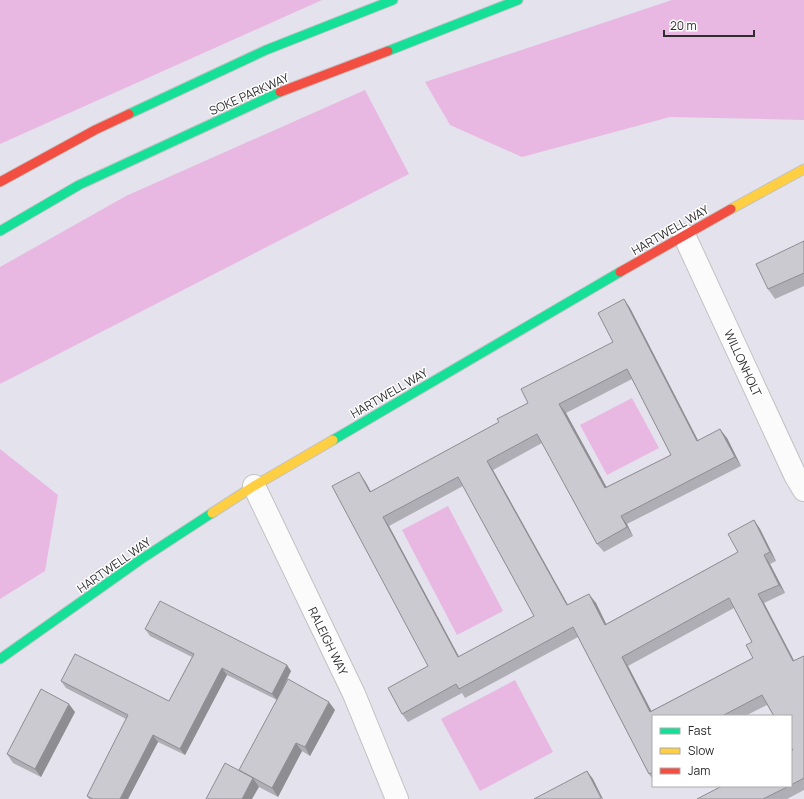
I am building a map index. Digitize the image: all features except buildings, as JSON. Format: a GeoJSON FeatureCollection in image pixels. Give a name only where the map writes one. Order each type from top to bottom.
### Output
{"type":"FeatureCollection","features":[{"type":"Feature","properties":{"kind":"main road"},"geometry":{"type":"LineString","coordinates":[[0,182],[94,130],[266,50],[393,0]]}},
{"type":"Feature","properties":{"kind":"main road","name":"SOKE PARKWAY"},"geometry":{"type":"LineString","coordinates":[[0,231],[79,185],[266,98],[518,0]]}},
{"type":"Feature","properties":{"kind":"main road","name":"HARTWELL WAY"},"geometry":{"type":"LineString","coordinates":[[0,658],[140,560],[254,486],[684,235],[804,169]]}},
{"type":"Feature","properties":{"kind":"street","name":"WILLONHOLT"},"geometry":{"type":"LineString","coordinates":[[684,235],[795,475],[804,490]]}},
{"type":"Feature","properties":{"kind":"street","name":"RALEIGH WAY"},"geometry":{"type":"LineString","coordinates":[[254,486],[354,694],[397,799]]}},
{"type":"Feature","properties":{"kind":"shaded area"},"geometry":{"type":"Polygon","coordinates":[[[0,0],[322,0],[0,144],[0,0]]]}},
{"type":"Feature","properties":{"kind":"shaded area"},"geometry":{"type":"Polygon","coordinates":[[[672,0],[804,0],[804,120],[670,117],[522,157],[450,125],[425,82],[672,0]]]}},
{"type":"Feature","properties":{"kind":"shaded area"},"geometry":{"type":"Polygon","coordinates":[[[365,90],[409,174],[0,384],[0,267],[126,196],[365,90]]]}},
{"type":"Feature","properties":{"kind":"shaded area"},"geometry":{"type":"Polygon","coordinates":[[[632,398],[659,448],[607,475],[580,425],[632,398]]]}},
{"type":"Feature","properties":{"kind":"shaded area"},"geometry":{"type":"Polygon","coordinates":[[[0,449],[58,495],[45,571],[0,599],[0,449]]]}},
{"type":"Feature","properties":{"kind":"shaded area"},"geometry":{"type":"Polygon","coordinates":[[[448,506],[503,611],[457,635],[402,530],[448,506]]]}},
{"type":"Feature","properties":{"kind":"shaded area"},"geometry":{"type":"Polygon","coordinates":[[[515,680],[553,752],[480,791],[441,719],[515,680]]]}},
{"type":"Feature","properties":{"kind":"traffic: fast"},"geometry":{"type":"LineString","coordinates":[[129,114],[266,50],[393,0]]}},
{"type":"Feature","properties":{"kind":"traffic: fast"},"geometry":{"type":"LineString","coordinates":[[388,51],[518,0]]}},
{"type":"Feature","properties":{"kind":"traffic: fast"},"geometry":{"type":"LineString","coordinates":[[0,231],[79,185],[280,92]]}},
{"type":"Feature","properties":{"kind":"traffic: fast"},"geometry":{"type":"LineString","coordinates":[[333,440],[620,272]]}},
{"type":"Feature","properties":{"kind":"traffic: fast"},"geometry":{"type":"LineString","coordinates":[[0,659],[140,560],[212,513]]}},
{"type":"Feature","properties":{"kind":"traffic: slow"},"geometry":{"type":"LineString","coordinates":[[731,209],[804,169]]}},
{"type":"Feature","properties":{"kind":"traffic: slow"},"geometry":{"type":"LineString","coordinates":[[212,513],[254,486],[333,440]]}},
{"type":"Feature","properties":{"kind":"traffic: jam"},"geometry":{"type":"LineString","coordinates":[[280,92],[388,51]]}},
{"type":"Feature","properties":{"kind":"traffic: jam"},"geometry":{"type":"LineString","coordinates":[[0,182],[95,130],[129,114]]}},
{"type":"Feature","properties":{"kind":"traffic: jam"},"geometry":{"type":"LineString","coordinates":[[620,272],[731,209]]}}]}
